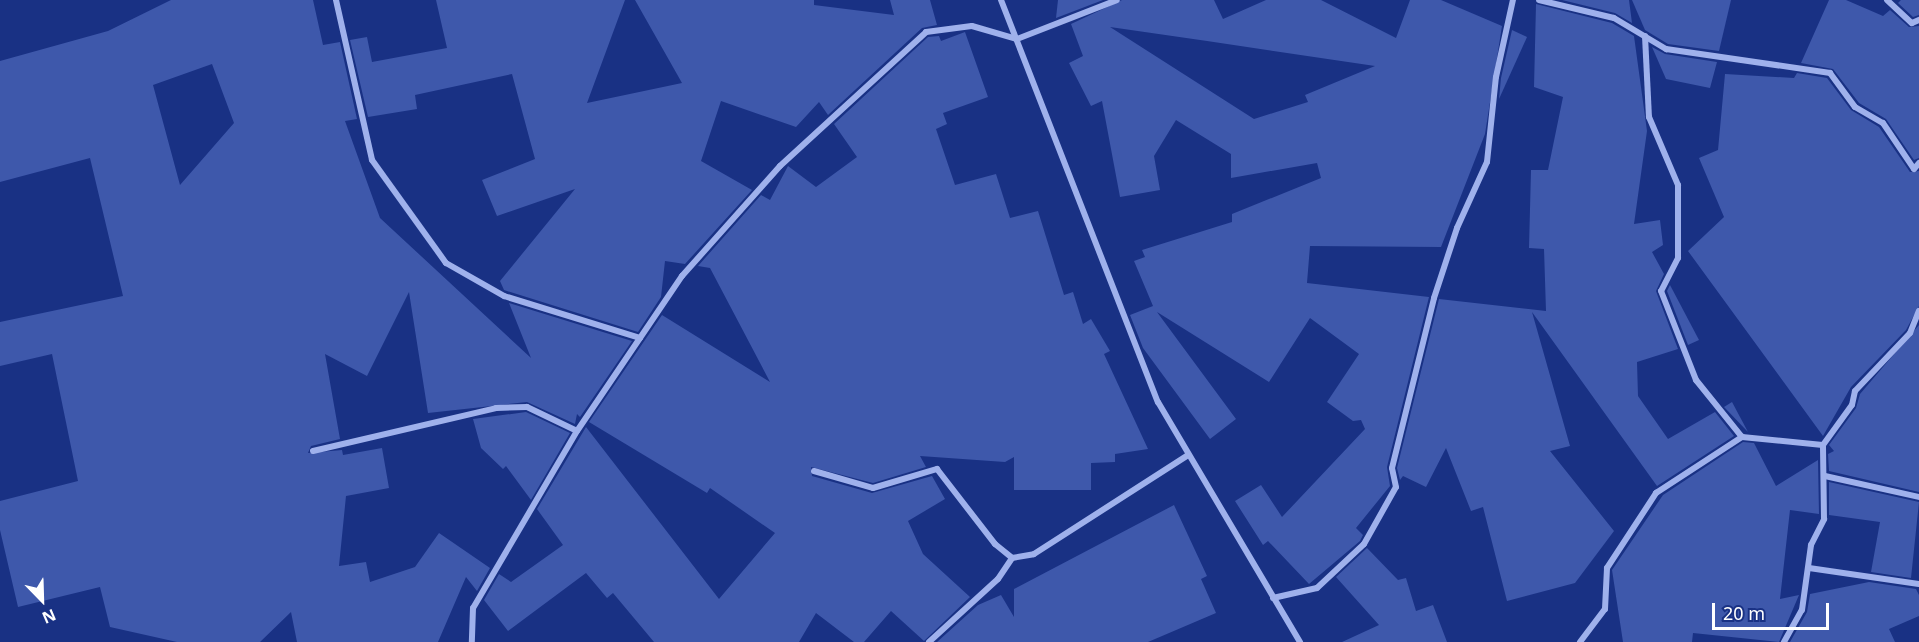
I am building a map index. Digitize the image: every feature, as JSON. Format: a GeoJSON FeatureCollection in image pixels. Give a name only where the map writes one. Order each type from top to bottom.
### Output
{"type":"FeatureCollection","features":[{"type":"Feature","properties":{"kind":"street"},"geometry":{"type":"LineString","coordinates":[[336,0],[372,160],[446,263],[504,296],[640,338]]}},
{"type":"Feature","properties":{"kind":"street"},"geometry":{"type":"LineString","coordinates":[[1001,0],[1158,402],[1300,642]]}},
{"type":"Feature","properties":{"kind":"street"},"geometry":{"type":"LineString","coordinates":[[472,642],[473,608],[577,431],[682,276],[780,166],[926,32],[972,26],[1017,39],[1117,0]]}},
{"type":"Feature","properties":{"kind":"street"},"geometry":{"type":"LineString","coordinates":[[1273,598],[1317,588],[1364,544],[1396,487],[1394,459],[1434,298],[1456,228],[1487,162],[1496,76],[1513,0]]}},
{"type":"Feature","properties":{"kind":"street"},"geometry":{"type":"LineString","coordinates":[[1539,0],[1614,18],[1666,49],[1830,74],[1855,107],[1883,123],[1914,169],[1919,163]]}},
{"type":"Feature","properties":{"kind":"street"},"geometry":{"type":"LineString","coordinates":[[1887,0],[1912,23],[1919,20]]}},
{"type":"Feature","properties":{"kind":"street"},"geometry":{"type":"LineString","coordinates":[[1645,36],[1649,117],[1678,185],[1678,258],[1661,291],[1696,380],[1742,437]]}},
{"type":"Feature","properties":{"kind":"street"},"geometry":{"type":"LineString","coordinates":[[1784,642],[1802,610],[1811,545],[1824,519],[1823,445],[1852,405],[1855,391],[1910,333],[1919,311]]}},
{"type":"Feature","properties":{"kind":"street"},"geometry":{"type":"LineString","coordinates":[[314,451],[496,408],[527,407],[577,431]]}},
{"type":"Feature","properties":{"kind":"street"},"geometry":{"type":"LineString","coordinates":[[1580,642],[1605,609],[1606,568],[1637,515],[1656,493],[1742,437],[1823,445]]}},
{"type":"Feature","properties":{"kind":"street"},"geometry":{"type":"LineString","coordinates":[[929,642],[998,579],[1012,558],[1034,554],[1188,455]]}},
{"type":"Feature","properties":{"kind":"street"},"geometry":{"type":"LineString","coordinates":[[814,471],[873,488],[937,469],[995,544],[1012,558]]}},
{"type":"Feature","properties":{"kind":"street"},"geometry":{"type":"LineString","coordinates":[[1825,476],[1919,497]]}},
{"type":"Feature","properties":{"kind":"street"},"geometry":{"type":"LineString","coordinates":[[1809,568],[1919,585]]}},
{"type":"Feature","properties":{"kind":"building"},"geometry":{"type":"Polygon","coordinates":[[[171,0],[313,0],[323,45],[340,42],[357,119],[345,121],[380,218],[531,358],[509,303],[632,341],[580,417],[577,414],[575,424],[527,402],[428,413],[409,292],[367,376],[325,354],[340,439],[311,446],[308,453],[342,450],[343,455],[382,448],[389,488],[346,496],[339,566],[366,562],[370,582],[415,567],[439,533],[490,568],[477,591],[466,577],[438,642],[297,642],[291,612],[260,642],[177,642],[110,627],[100,587],[18,607],[0,530],[0,501],[78,481],[52,354],[0,366],[0,322],[123,296],[90,158],[0,182],[0,61],[108,31],[171,0]],[[212,64],[153,85],[180,185],[234,123],[212,64]]]}},
{"type":"Feature","properties":{"kind":"building"},"geometry":{"type":"Polygon","coordinates":[[[436,0],[625,0],[587,103],[682,83],[635,0],[814,0],[814,5],[894,15],[890,0],[930,0],[937,25],[922,28],[828,115],[819,102],[796,127],[721,101],[701,161],[752,190],[685,264],[665,261],[661,297],[638,332],[504,290],[500,281],[575,189],[497,216],[482,180],[535,159],[512,74],[415,95],[417,109],[368,117],[350,40],[367,37],[372,62],[447,48],[436,0]]]}},
{"type":"Feature","properties":{"kind":"building"},"geometry":{"type":"Polygon","coordinates":[[[1058,0],[1103,0],[1056,18],[1058,0]]]}},
{"type":"Feature","properties":{"kind":"building"},"geometry":{"type":"Polygon","coordinates":[[[1122,0],[1214,0],[1223,19],[1266,0],[1321,0],[1396,38],[1410,0],[1441,0],[1502,26],[1485,134],[1441,247],[1310,246],[1307,283],[1429,297],[1387,467],[1390,486],[1356,528],[1363,535],[1360,541],[1309,584],[1268,541],[1263,545],[1235,501],[1261,485],[1282,517],[1365,429],[1361,420],[1353,421],[1327,402],[1359,354],[1310,318],[1269,382],[1157,312],[1236,419],[1210,439],[1143,348],[1130,315],[1153,306],[1134,261],[1145,257],[1142,250],[1232,222],[1232,214],[1321,178],[1317,163],[1231,178],[1231,154],[1176,120],[1154,156],[1160,190],[1120,197],[1102,101],[1091,106],[1069,63],[1083,56],[1071,24],[1122,0]],[[1110,27],[1254,119],[1308,102],[1305,95],[1375,66],[1110,27]]]}},
{"type":"Feature","properties":{"kind":"building"},"geometry":{"type":"Polygon","coordinates":[[[1562,0],[1629,0],[1632,23],[1615,13],[1562,0]]]}},
{"type":"Feature","properties":{"kind":"building"},"geometry":{"type":"Polygon","coordinates":[[[1632,0],[1731,0],[1719,51],[1668,44],[1645,30],[1632,0]]]}},
{"type":"Feature","properties":{"kind":"building"},"geometry":{"type":"Polygon","coordinates":[[[1829,0],[1846,0],[1883,16],[1890,10],[1909,27],[1919,26],[1919,158],[1914,160],[1886,119],[1859,103],[1833,69],[1801,63],[1829,0]]]}},
{"type":"Feature","properties":{"kind":"building"},"geometry":{"type":"Polygon","coordinates":[[[1901,0],[1919,0],[1919,15],[1913,17],[1898,3],[1901,0]]]}},
{"type":"Feature","properties":{"kind":"building"},"geometry":{"type":"Polygon","coordinates":[[[1536,4],[1612,23],[1634,36],[1647,131],[1634,224],[1660,220],[1663,245],[1652,252],[1664,274],[1656,291],[1678,349],[1637,362],[1638,396],[1668,439],[1715,412],[1734,436],[1657,486],[1532,312],[1570,446],[1550,451],[1614,531],[1575,583],[1507,601],[1483,507],[1471,511],[1446,448],[1426,487],[1403,476],[1400,480],[1397,468],[1439,299],[1546,311],[1544,249],[1529,248],[1531,170],[1548,170],[1563,97],[1534,87],[1536,4]]]}},
{"type":"Feature","properties":{"kind":"building"},"geometry":{"type":"Polygon","coordinates":[[[1512,30],[1527,37],[1499,99],[1501,78],[1512,30]]]}},
{"type":"Feature","properties":{"kind":"building"},"geometry":{"type":"Polygon","coordinates":[[[965,32],[988,97],[943,113],[947,124],[936,129],[955,185],[996,174],[1010,218],[1038,211],[1064,295],[1073,292],[1083,324],[1091,319],[1110,351],[1104,354],[1148,449],[1115,454],[1115,462],[1091,463],[1091,490],[1014,490],[1014,457],[1005,462],[920,456],[926,467],[873,483],[811,467],[812,476],[872,493],[932,476],[945,499],[908,521],[923,554],[970,597],[924,641],[891,611],[864,642],[854,642],[816,613],[799,642],[654,642],[613,593],[607,598],[586,573],[508,631],[484,600],[499,574],[511,582],[563,545],[537,509],[586,427],[719,599],[775,533],[710,488],[707,493],[589,422],[662,315],[770,382],[710,268],[698,266],[761,195],[770,200],[788,166],[816,187],[857,157],[834,124],[928,37],[939,36],[941,41],[965,32]]]}},
{"type":"Feature","properties":{"kind":"building"},"geometry":{"type":"Polygon","coordinates":[[[1652,47],[1665,54],[1717,62],[1710,88],[1666,79],[1652,47]]]}},
{"type":"Feature","properties":{"kind":"building"},"geometry":{"type":"Polygon","coordinates":[[[1797,73],[1827,78],[1851,110],[1879,127],[1910,172],[1919,171],[1919,306],[1906,330],[1851,387],[1823,436],[1688,251],[1724,217],[1699,158],[1718,150],[1725,74],[1794,78],[1797,73]]]}},
{"type":"Feature","properties":{"kind":"building"},"geometry":{"type":"Polygon","coordinates":[[[1670,285],[1699,340],[1688,345],[1667,291],[1670,285]]]}},
{"type":"Feature","properties":{"kind":"building"},"geometry":{"type":"Polygon","coordinates":[[[1919,325],[1919,492],[1829,471],[1828,454],[1834,451],[1829,445],[1856,408],[1860,394],[1919,325]]]}},
{"type":"Feature","properties":{"kind":"building"},"geometry":{"type":"Polygon","coordinates":[[[1732,402],[1748,432],[1724,407],[1732,402]]]}},
{"type":"Feature","properties":{"kind":"building"},"geometry":{"type":"Polygon","coordinates":[[[526,412],[570,433],[531,500],[506,466],[503,469],[481,448],[473,419],[526,412]]]}},
{"type":"Feature","properties":{"kind":"building"},"geometry":{"type":"Polygon","coordinates":[[[1743,442],[1754,443],[1776,486],[1818,460],[1819,514],[1790,510],[1780,599],[1799,595],[1779,642],[1693,633],[1692,642],[1623,642],[1612,570],[1663,495],[1743,442]]]}},
{"type":"Feature","properties":{"kind":"building"},"geometry":{"type":"Polygon","coordinates":[[[1829,482],[1919,502],[1911,578],[1871,572],[1880,522],[1829,515],[1829,482]]]}},
{"type":"Feature","properties":{"kind":"building"},"geometry":{"type":"Polygon","coordinates":[[[1174,505],[1207,576],[1201,579],[1216,613],[1148,642],[937,642],[978,605],[1001,595],[1014,617],[1014,589],[1174,505]]]}},
{"type":"Feature","properties":{"kind":"building"},"geometry":{"type":"Polygon","coordinates":[[[1367,548],[1398,580],[1406,578],[1416,611],[1433,605],[1447,642],[1342,642],[1379,625],[1336,577],[1367,548]]]}},
{"type":"Feature","properties":{"kind":"building"},"geometry":{"type":"Polygon","coordinates":[[[1869,582],[1916,589],[1919,595],[1919,616],[1889,629],[1895,642],[1790,642],[1807,612],[1810,594],[1869,582]]]}}]}
